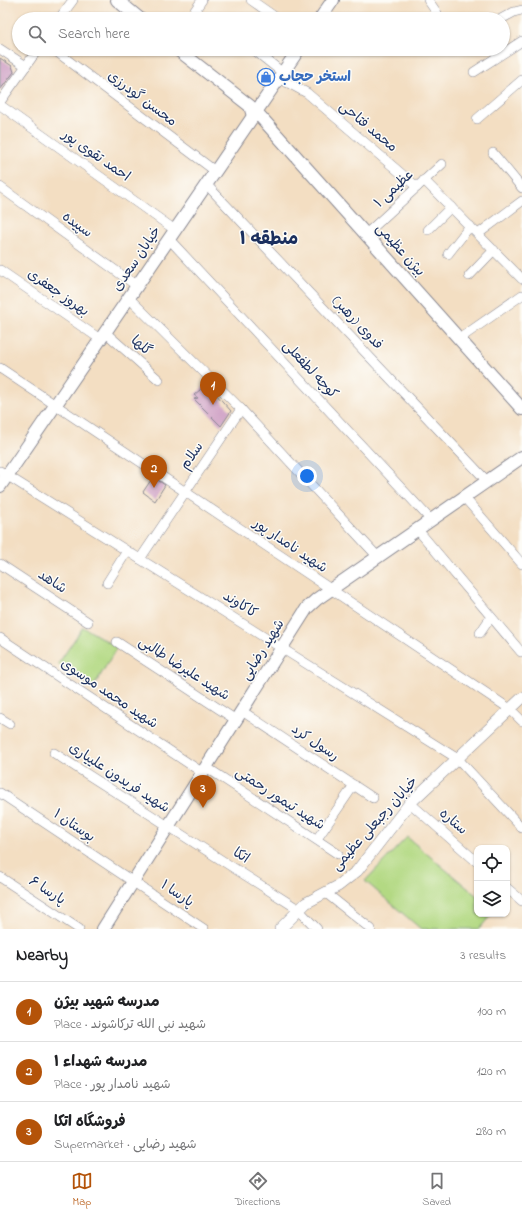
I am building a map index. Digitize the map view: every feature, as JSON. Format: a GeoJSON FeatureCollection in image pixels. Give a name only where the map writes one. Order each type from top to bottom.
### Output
{"type":"FeatureCollection","features":[{"type":"Feature","properties":{"kind":"main road"},"geometry":{"type":"LineString","coordinates":[[117,0],[132,12]]}},
{"type":"Feature","properties":{"kind":"main road"},"geometry":{"type":"LineString","coordinates":[[325,12],[333,0]]}},
{"type":"Feature","properties":{"kind":"main road"},"geometry":{"type":"LineString","coordinates":[[186,56],[250,106],[253,116]]}},
{"type":"Feature","properties":{"kind":"main road","name":"خیابان سعدی"},"geometry":{"type":"LineString","coordinates":[[0,486],[3,473],[55,406],[294,56]]}},
{"type":"Feature","properties":{"kind":"main road","name":"بیژن عظیمی"},"geometry":{"type":"LineString","coordinates":[[253,116],[259,115],[522,410]]}},
{"type":"Feature","properties":{"kind":"main road","name":"شهید رضایی"},"geometry":{"type":"LineString","coordinates":[[104,929],[307,608],[331,589],[522,457]]}},
{"type":"Feature","properties":{"kind":"street"},"geometry":{"type":"LineString","coordinates":[[64,12],[73,0]]}},
{"type":"Feature","properties":{"kind":"street"},"geometry":{"type":"LineString","coordinates":[[194,12],[202,0]]}},
{"type":"Feature","properties":{"kind":"street"},"geometry":{"type":"LineString","coordinates":[[251,0],[268,12]]}},
{"type":"Feature","properties":{"kind":"street"},"geometry":{"type":"LineString","coordinates":[[428,0],[436,12]]}},
{"type":"Feature","properties":{"kind":"street"},"geometry":{"type":"LineString","coordinates":[[510,14],[522,10]]}},
{"type":"Feature","properties":{"kind":"street"},"geometry":{"type":"LineString","coordinates":[[510,49],[522,41]]}},
{"type":"Feature","properties":{"kind":"street"},"geometry":{"type":"LineString","coordinates":[[0,49],[26,66]]}},
{"type":"Feature","properties":{"kind":"street"},"geometry":{"type":"LineString","coordinates":[[0,103],[33,56]]}},
{"type":"Feature","properties":{"kind":"street","name":"محسن گودرزی"},"geometry":{"type":"LineString","coordinates":[[61,56],[216,171]]}},
{"type":"Feature","properties":{"kind":"street","name":"محمد فتاحی"},"geometry":{"type":"LineString","coordinates":[[261,56],[281,75],[307,93],[420,184],[451,207],[522,279]]}},
{"type":"Feature","properties":{"kind":"street"},"geometry":{"type":"LineString","coordinates":[[474,72],[499,56]]}},
{"type":"Feature","properties":{"kind":"street"},"geometry":{"type":"LineString","coordinates":[[477,119],[522,80]]}},
{"type":"Feature","properties":{"kind":"street","name":"احمد تقوی پور"},"geometry":{"type":"LineString","coordinates":[[0,103],[172,234]]}},
{"type":"Feature","properties":{"kind":"street"},"geometry":{"type":"LineString","coordinates":[[493,153],[522,188]]}},
{"type":"Feature","properties":{"kind":"street","name":"عظیمی ۱"},"geometry":{"type":"LineString","coordinates":[[366,234],[442,164]]}},
{"type":"Feature","properties":{"kind":"street","name":"فدوی (رهبر)"},"geometry":{"type":"LineString","coordinates":[[206,184],[487,481]]}},
{"type":"Feature","properties":{"kind":"street","name":"سپیده"},"geometry":{"type":"LineString","coordinates":[[0,187],[137,286]]}},
{"type":"Feature","properties":{"kind":"street"},"geometry":{"type":"LineString","coordinates":[[478,234],[522,202]]}},
{"type":"Feature","properties":{"kind":"street"},"geometry":{"type":"LineString","coordinates":[[428,230],[451,207]]}},
{"type":"Feature","properties":{"kind":"street"},"geometry":{"type":"LineString","coordinates":[[448,254],[470,226]]}},
{"type":"Feature","properties":{"kind":"street","name":"کوچه لطفعلی"},"geometry":{"type":"LineString","coordinates":[[172,234],[431,520]]}},
{"type":"Feature","properties":{"kind":"street"},"geometry":{"type":"LineString","coordinates":[[469,276],[494,250]]}},
{"type":"Feature","properties":{"kind":"street","name":"بهروز جعفری"},"geometry":{"type":"LineString","coordinates":[[0,270],[103,336]]}},
{"type":"Feature","properties":{"kind":"street"},"geometry":{"type":"LineString","coordinates":[[459,339],[522,295]]}},
{"type":"Feature","properties":{"kind":"street"},"geometry":{"type":"LineString","coordinates":[[129,298],[240,408],[378,557]]}},
{"type":"Feature","properties":{"kind":"street","name":"گلها"},"geometry":{"type":"LineString","coordinates":[[103,336],[159,380]]}},
{"type":"Feature","properties":{"kind":"street","name":"شهید نامدار پور"},"geometry":{"type":"LineString","coordinates":[[0,368],[510,709],[522,721]]}},
{"type":"Feature","properties":{"kind":"street","name":"سلام"},"geometry":{"type":"LineString","coordinates":[[140,559],[240,408]]}},
{"type":"Feature","properties":{"kind":"street","name":"کاکاوند"},"geometry":{"type":"LineString","coordinates":[[3,473],[458,758],[522,828]]}},
{"type":"Feature","properties":{"kind":"street"},"geometry":{"type":"LineString","coordinates":[[464,497],[522,564]]}},
{"type":"Feature","properties":{"kind":"street"},"geometry":{"type":"LineString","coordinates":[[417,529],[521,652]]}},
{"type":"Feature","properties":{"kind":"street"},"geometry":{"type":"LineString","coordinates":[[107,583],[128,552]]}},
{"type":"Feature","properties":{"kind":"street","name":"شاهد"},"geometry":{"type":"LineString","coordinates":[[0,564],[88,622]]}},
{"type":"Feature","properties":{"kind":"street"},"geometry":{"type":"LineString","coordinates":[[480,633],[491,618]]}},
{"type":"Feature","properties":{"kind":"street","name":"شهید محمد موسوی"},"geometry":{"type":"LineString","coordinates":[[0,638],[204,770]]}},
{"type":"Feature","properties":{"kind":"street","name":"شهید علیرضا طالبی"},"geometry":{"type":"LineString","coordinates":[[117,642],[239,716]]}},
{"type":"Feature","properties":{"kind":"street","name":"خیابان رجبعلی عظیمی"},"geometry":{"type":"LineString","coordinates":[[280,929],[298,909],[306,903],[338,886],[357,871],[410,803],[522,698]]}},
{"type":"Feature","properties":{"kind":"street","name":"رسول کرد"},"geometry":{"type":"LineString","coordinates":[[239,716],[373,798]]}},
{"type":"Feature","properties":{"kind":"street"},"geometry":{"type":"LineString","coordinates":[[0,718],[10,724]]}},
{"type":"Feature","properties":{"kind":"street","name":"شهید فریدون علییاری"},"geometry":{"type":"LineString","coordinates":[[54,752],[169,826]]}},
{"type":"Feature","properties":{"kind":"street","name":"شهید تیمور رحمتی"},"geometry":{"type":"LineString","coordinates":[[204,770],[317,839],[338,854]]}},
{"type":"Feature","properties":{"kind":"street"},"geometry":{"type":"LineString","coordinates":[[317,839],[354,786]]}},
{"type":"Feature","properties":{"kind":"street","name":"بوستان ۱"},"geometry":{"type":"LineString","coordinates":[[0,793],[133,882]]}},
{"type":"Feature","properties":{"kind":"street","name":"ستاره"},"geometry":{"type":"LineString","coordinates":[[410,803],[474,859]]}},
{"type":"Feature","properties":{"kind":"street","name":"اتکا"},"geometry":{"type":"LineString","coordinates":[[169,826],[298,909],[317,929]]}},
{"type":"Feature","properties":{"kind":"street","name":"پارسا ۶"},"geometry":{"type":"LineString","coordinates":[[0,877],[79,929]]}},
{"type":"Feature","properties":{"kind":"street","name":"پارسا ۱"},"geometry":{"type":"LineString","coordinates":[[133,882],[204,929]]}},
{"type":"Feature","properties":{"kind":"street"},"geometry":{"type":"LineString","coordinates":[[510,891],[522,901]]}},
{"type":"Feature","properties":{"kind":"street"},"geometry":{"type":"LineString","coordinates":[[326,893],[370,929]]}},
{"type":"Feature","properties":{"kind":"green space"},"geometry":{"type":"Polygon","coordinates":[[[83,627],[117,647],[93,688],[58,664],[83,627]]]}},
{"type":"Feature","properties":{"kind":"green space"},"geometry":{"type":"Polygon","coordinates":[[[407,837],[474,893],[474,917],[489,917],[479,929],[421,929],[365,881],[407,837]]]}},
{"type":"Feature","properties":{"kind":"building"},"geometry":{"type":"Polygon","coordinates":[[[0,58],[12,66],[14,72],[0,90],[0,58]]]}},
{"type":"Feature","properties":{"kind":"building"},"geometry":{"type":"Polygon","coordinates":[[[207,384],[231,411],[221,426],[194,399],[198,398],[194,395],[207,384]]]}},
{"type":"Feature","properties":{"kind":"building"},"geometry":{"type":"Polygon","coordinates":[[[153,477],[165,485],[155,501],[143,492],[153,477]]]}},
{"type":"Feature","properties":{"kind":"place","name":"استخر حجاب"},"geometry":{"type":"Point","coordinates":[266,77]}},
{"type":"Feature","properties":{"kind":"place","name":"مدرسه شهید بیژن"},"geometry":{"type":"Point","coordinates":[213,405]}},
{"type":"Feature","properties":{"kind":"place","name":"مدرسه شهداء ۱"},"geometry":{"type":"Point","coordinates":[154,488]}},
{"type":"Feature","properties":{"kind":"place","name":"فروشگاه اتکا"},"geometry":{"type":"Point","coordinates":[203,808]}},
{"type":"Feature","properties":{"kind":"district","name":"منطقه ۱"},"geometry":{"type":"Point","coordinates":[269,240]}}]}
